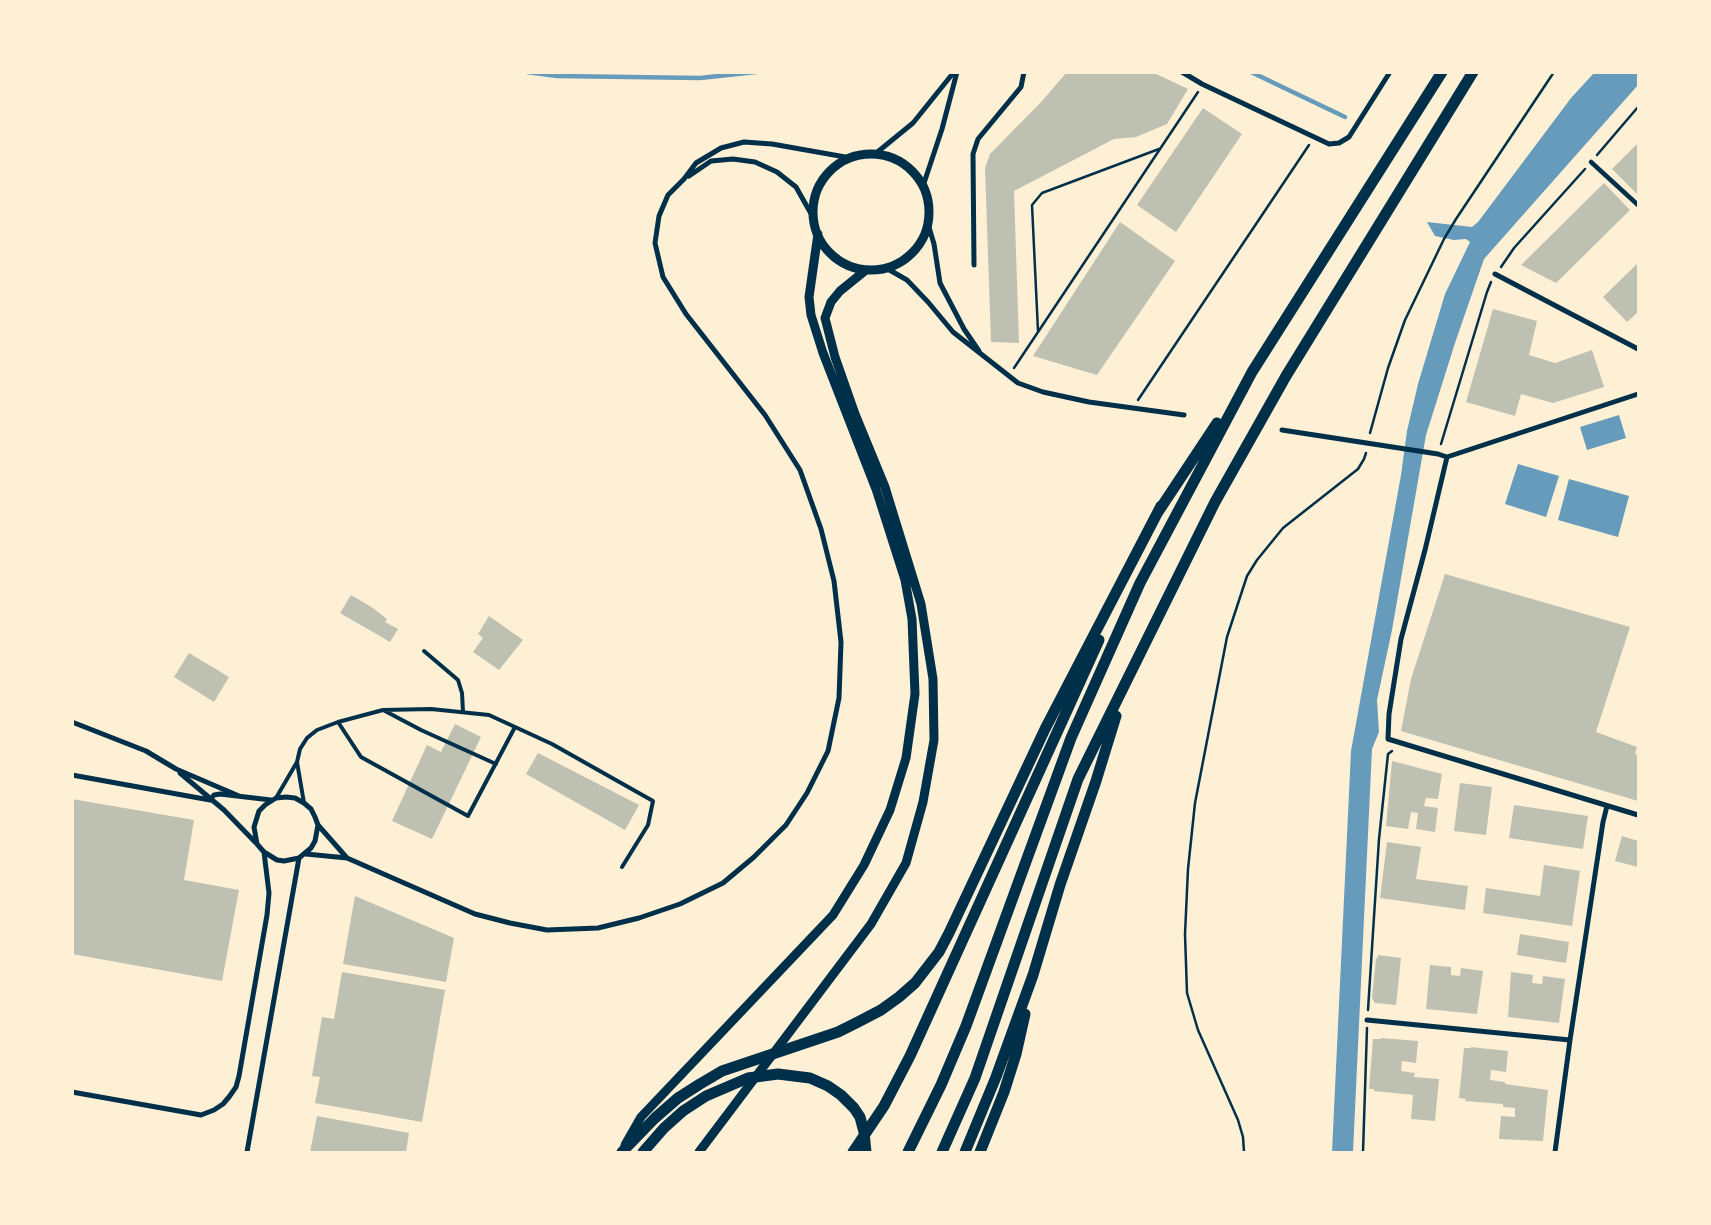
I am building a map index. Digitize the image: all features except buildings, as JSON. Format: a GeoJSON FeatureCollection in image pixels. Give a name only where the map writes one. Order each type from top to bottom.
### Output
{"type":"FeatureCollection","features":[{"type":"Feature","properties":{"kind":"highway"},"geometry":{"type":"LineString","coordinates":[[621,1152],[678,1098],[722,1071],[838,1032],[881,1010],[915,983],[939,952],[1045,728],[1161,506],[1252,372],[1442,72]]}},
{"type":"Feature","properties":{"kind":"highway"},"geometry":{"type":"LineString","coordinates":[[942,1152],[975,1078],[1078,779],[1215,502],[1276,393],[1473,73]]}},
{"type":"Feature","properties":{"kind":"highway"},"geometry":{"type":"LineString","coordinates":[[908,1152],[941,1085],[966,1026],[1050,793],[1101,668],[1140,584],[1252,372]]}},
{"type":"Feature","properties":{"kind":"highway"},"geometry":{"type":"LineString","coordinates":[[853,1152],[884,1106],[936,1000],[1059,726],[1161,506]]}},
{"type":"Feature","properties":{"kind":"highway"},"geometry":{"type":"LineString","coordinates":[[965,1152],[996,1076],[1033,975],[1124,688]]}},
{"type":"Feature","properties":{"kind":"highway"},"geometry":{"type":"LineString","coordinates":[[980,1152],[1004,1092],[1016,1054],[1033,975]]}},
{"type":"Feature","properties":{"kind":"highway"},"geometry":{"type":"LineString","coordinates":[[643,1152],[664,1128],[683,1111],[706,1096],[748,1078],[778,1074],[810,1078],[828,1086],[841,1095],[854,1108],[860,1118],[864,1132],[866,1152]]}},
{"type":"Feature","properties":{"kind":"street"},"geometry":{"type":"LineString","coordinates":[[875,154],[913,123],[956,72]]}},
{"type":"Feature","properties":{"kind":"street"},"geometry":{"type":"LineString","coordinates":[[923,186],[942,129],[956,72]]}},
{"type":"Feature","properties":{"kind":"street"},"geometry":{"type":"LineString","coordinates":[[974,265],[973,154],[978,139],[1021,87],[1024,72]]}},
{"type":"Feature","properties":{"kind":"street"},"geometry":{"type":"LineString","coordinates":[[1182,72],[1202,84],[1329,144],[1339,143],[1349,137],[1390,72]]}},
{"type":"Feature","properties":{"kind":"street"},"geometry":{"type":"LineString","coordinates":[[684,179],[696,163],[721,148],[744,142],[772,144],[851,158]]}},
{"type":"Feature","properties":{"kind":"street"},"geometry":{"type":"LineString","coordinates":[[306,854],[347,858],[475,914],[547,930],[598,928],[639,918],[680,904],[723,883],[754,857],[786,825],[807,793],[828,751],[840,698],[841,642],[834,581],[821,529],[800,470],[765,415],[686,314],[663,277],[655,243],[659,216],[668,194],[684,179],[711,161],[733,159],[755,162],[777,172],[796,187],[814,219],[818,234],[826,248],[850,266],[866,270],[886,268],[901,262],[913,252],[923,239],[928,224],[929,204],[923,186],[915,173],[890,157],[875,154],[851,158],[834,167],[821,182],[814,200],[814,219]]}},
{"type":"Feature","properties":{"kind":"street"},"geometry":{"type":"LineString","coordinates":[[1592,162],[1638,205]]}},
{"type":"Feature","properties":{"kind":"street"},"geometry":{"type":"LineString","coordinates":[[928,224],[934,244],[940,283],[964,329],[984,357]]}},
{"type":"Feature","properties":{"kind":"street"},"geometry":{"type":"LineString","coordinates":[[621,1152],[641,1117],[833,915],[864,865],[890,810],[906,758],[915,694],[912,619],[905,580],[882,506],[822,353],[811,315],[810,297],[818,234]]}},
{"type":"Feature","properties":{"kind":"street"},"geometry":{"type":"LineString","coordinates":[[886,268],[907,280],[953,332],[1018,382],[1043,392],[1089,402],[1184,415]]}},
{"type":"Feature","properties":{"kind":"street"},"geometry":{"type":"LineString","coordinates":[[699,1152],[870,924],[906,863],[922,802],[934,740],[933,679],[921,604],[885,487],[834,357],[826,318],[831,302],[840,290],[866,270]]}},
{"type":"Feature","properties":{"kind":"street"},"geometry":{"type":"LineString","coordinates":[[1495,274],[1638,349]]}},
{"type":"Feature","properties":{"kind":"street"},"geometry":{"type":"LineString","coordinates":[[1282,430],[1438,454],[1446,457],[1638,394]]}},
{"type":"Feature","properties":{"kind":"street"},"geometry":{"type":"LineString","coordinates":[[1446,457],[1425,550],[1401,639],[1389,714],[1388,739],[1638,815]]}},
{"type":"Feature","properties":{"kind":"street"},"geometry":{"type":"LineString","coordinates":[[72,722],[146,751],[176,770],[224,810],[264,852],[277,860],[284,861],[299,858],[306,854],[316,841],[318,825]]}},
{"type":"Feature","properties":{"kind":"street"},"geometry":{"type":"LineString","coordinates":[[176,770],[239,796]]}},
{"type":"Feature","properties":{"kind":"street"},"geometry":{"type":"LineString","coordinates":[[72,775],[210,800]]}},
{"type":"Feature","properties":{"kind":"street"},"geometry":{"type":"LineString","coordinates":[[210,800],[214,795],[220,794],[274,799],[295,798],[304,803],[315,816],[318,825],[347,858]]}},
{"type":"Feature","properties":{"kind":"street"},"geometry":{"type":"LineString","coordinates":[[257,844],[254,827],[255,819],[259,811],[274,799]]}},
{"type":"Feature","properties":{"kind":"street"},"geometry":{"type":"LineString","coordinates":[[1555,1152],[1570,1040],[1607,806]]}},
{"type":"Feature","properties":{"kind":"street"},"geometry":{"type":"LineString","coordinates":[[72,1092],[201,1115],[214,1110],[229,1097],[236,1087],[239,1076],[267,914],[269,893],[264,852]]}},
{"type":"Feature","properties":{"kind":"street"},"geometry":{"type":"LineString","coordinates":[[247,1152],[299,858]]}},
{"type":"Feature","properties":{"kind":"street"},"geometry":{"type":"LineString","coordinates":[[1367,1020],[1570,1040]]}},
{"type":"Feature","properties":{"kind":"lane"},"geometry":{"type":"LineString","coordinates":[[424,652],[458,680],[462,693],[463,712]]}},
{"type":"Feature","properties":{"kind":"lane"},"geometry":{"type":"LineString","coordinates":[[274,799],[297,762],[300,749],[307,738],[317,730],[338,722],[383,710],[431,708],[489,715],[552,744],[653,801],[648,825],[622,867]]}},
{"type":"Feature","properties":{"kind":"lane"},"geometry":{"type":"LineString","coordinates":[[383,710],[421,730],[496,764]]}},
{"type":"Feature","properties":{"kind":"lane"},"geometry":{"type":"LineString","coordinates":[[338,722],[361,757],[468,816],[515,728]]}},
{"type":"Feature","properties":{"kind":"lane"},"geometry":{"type":"LineString","coordinates":[[297,762],[304,803]]}},
{"type":"Feature","properties":{"kind":"path"},"geometry":{"type":"LineString","coordinates":[[1244,1152],[1243,1137],[1238,1120],[1198,1030],[1188,993],[1185,934],[1194,803],[1227,637],[1247,576],[1257,560],[1283,528],[1358,468],[1364,459],[1388,368],[1405,320],[1444,239],[1554,72]]}},
{"type":"Feature","properties":{"kind":"path"},"geometry":{"type":"LineString","coordinates":[[1009,376],[1202,84]]}},
{"type":"Feature","properties":{"kind":"path"},"geometry":{"type":"LineString","coordinates":[[1438,454],[1487,292],[1495,274],[1514,248],[1592,162],[1638,107]]}},
{"type":"Feature","properties":{"kind":"path"},"geometry":{"type":"LineString","coordinates":[[1133,408],[1314,137]]}},
{"type":"Feature","properties":{"kind":"path"},"geometry":{"type":"LineString","coordinates":[[1038,332],[1032,205],[1042,192],[1160,149]]}},
{"type":"Feature","properties":{"kind":"path"},"geometry":{"type":"LineString","coordinates":[[1363,1152],[1367,1020],[1379,839],[1388,754],[1400,742]]}},
{"type":"Feature","properties":{"kind":"water"},"geometry":{"type":"Polygon","coordinates":[[[1594,73],[1638,73],[1638,85],[1484,259],[1426,435],[1392,630],[1377,700],[1379,732],[1372,749],[1353,1152],[1332,1152],[1351,751],[1401,475],[1407,431],[1418,384],[1445,294],[1470,242],[1466,239],[1454,240],[1435,236],[1427,222],[1472,227],[1478,222],[1571,98],[1594,73]]]}},
{"type":"Feature","properties":{"kind":"water"},"geometry":{"type":"Polygon","coordinates":[[[1619,415],[1626,438],[1587,450],[1580,427],[1619,415]]]}},
{"type":"Feature","properties":{"kind":"water"},"geometry":{"type":"Polygon","coordinates":[[[1518,464],[1559,476],[1546,517],[1505,504],[1518,464]]]}},
{"type":"Feature","properties":{"kind":"water"},"geometry":{"type":"Polygon","coordinates":[[[1569,479],[1629,496],[1618,537],[1558,520],[1569,479]]]}},
{"type":"Feature","properties":{"kind":"waterway"},"geometry":{"type":"LineString","coordinates":[[527,72],[557,76],[700,78],[756,72]]}},
{"type":"Feature","properties":{"kind":"waterway"},"geometry":{"type":"LineString","coordinates":[[1251,72],[1345,117]]}}]}
